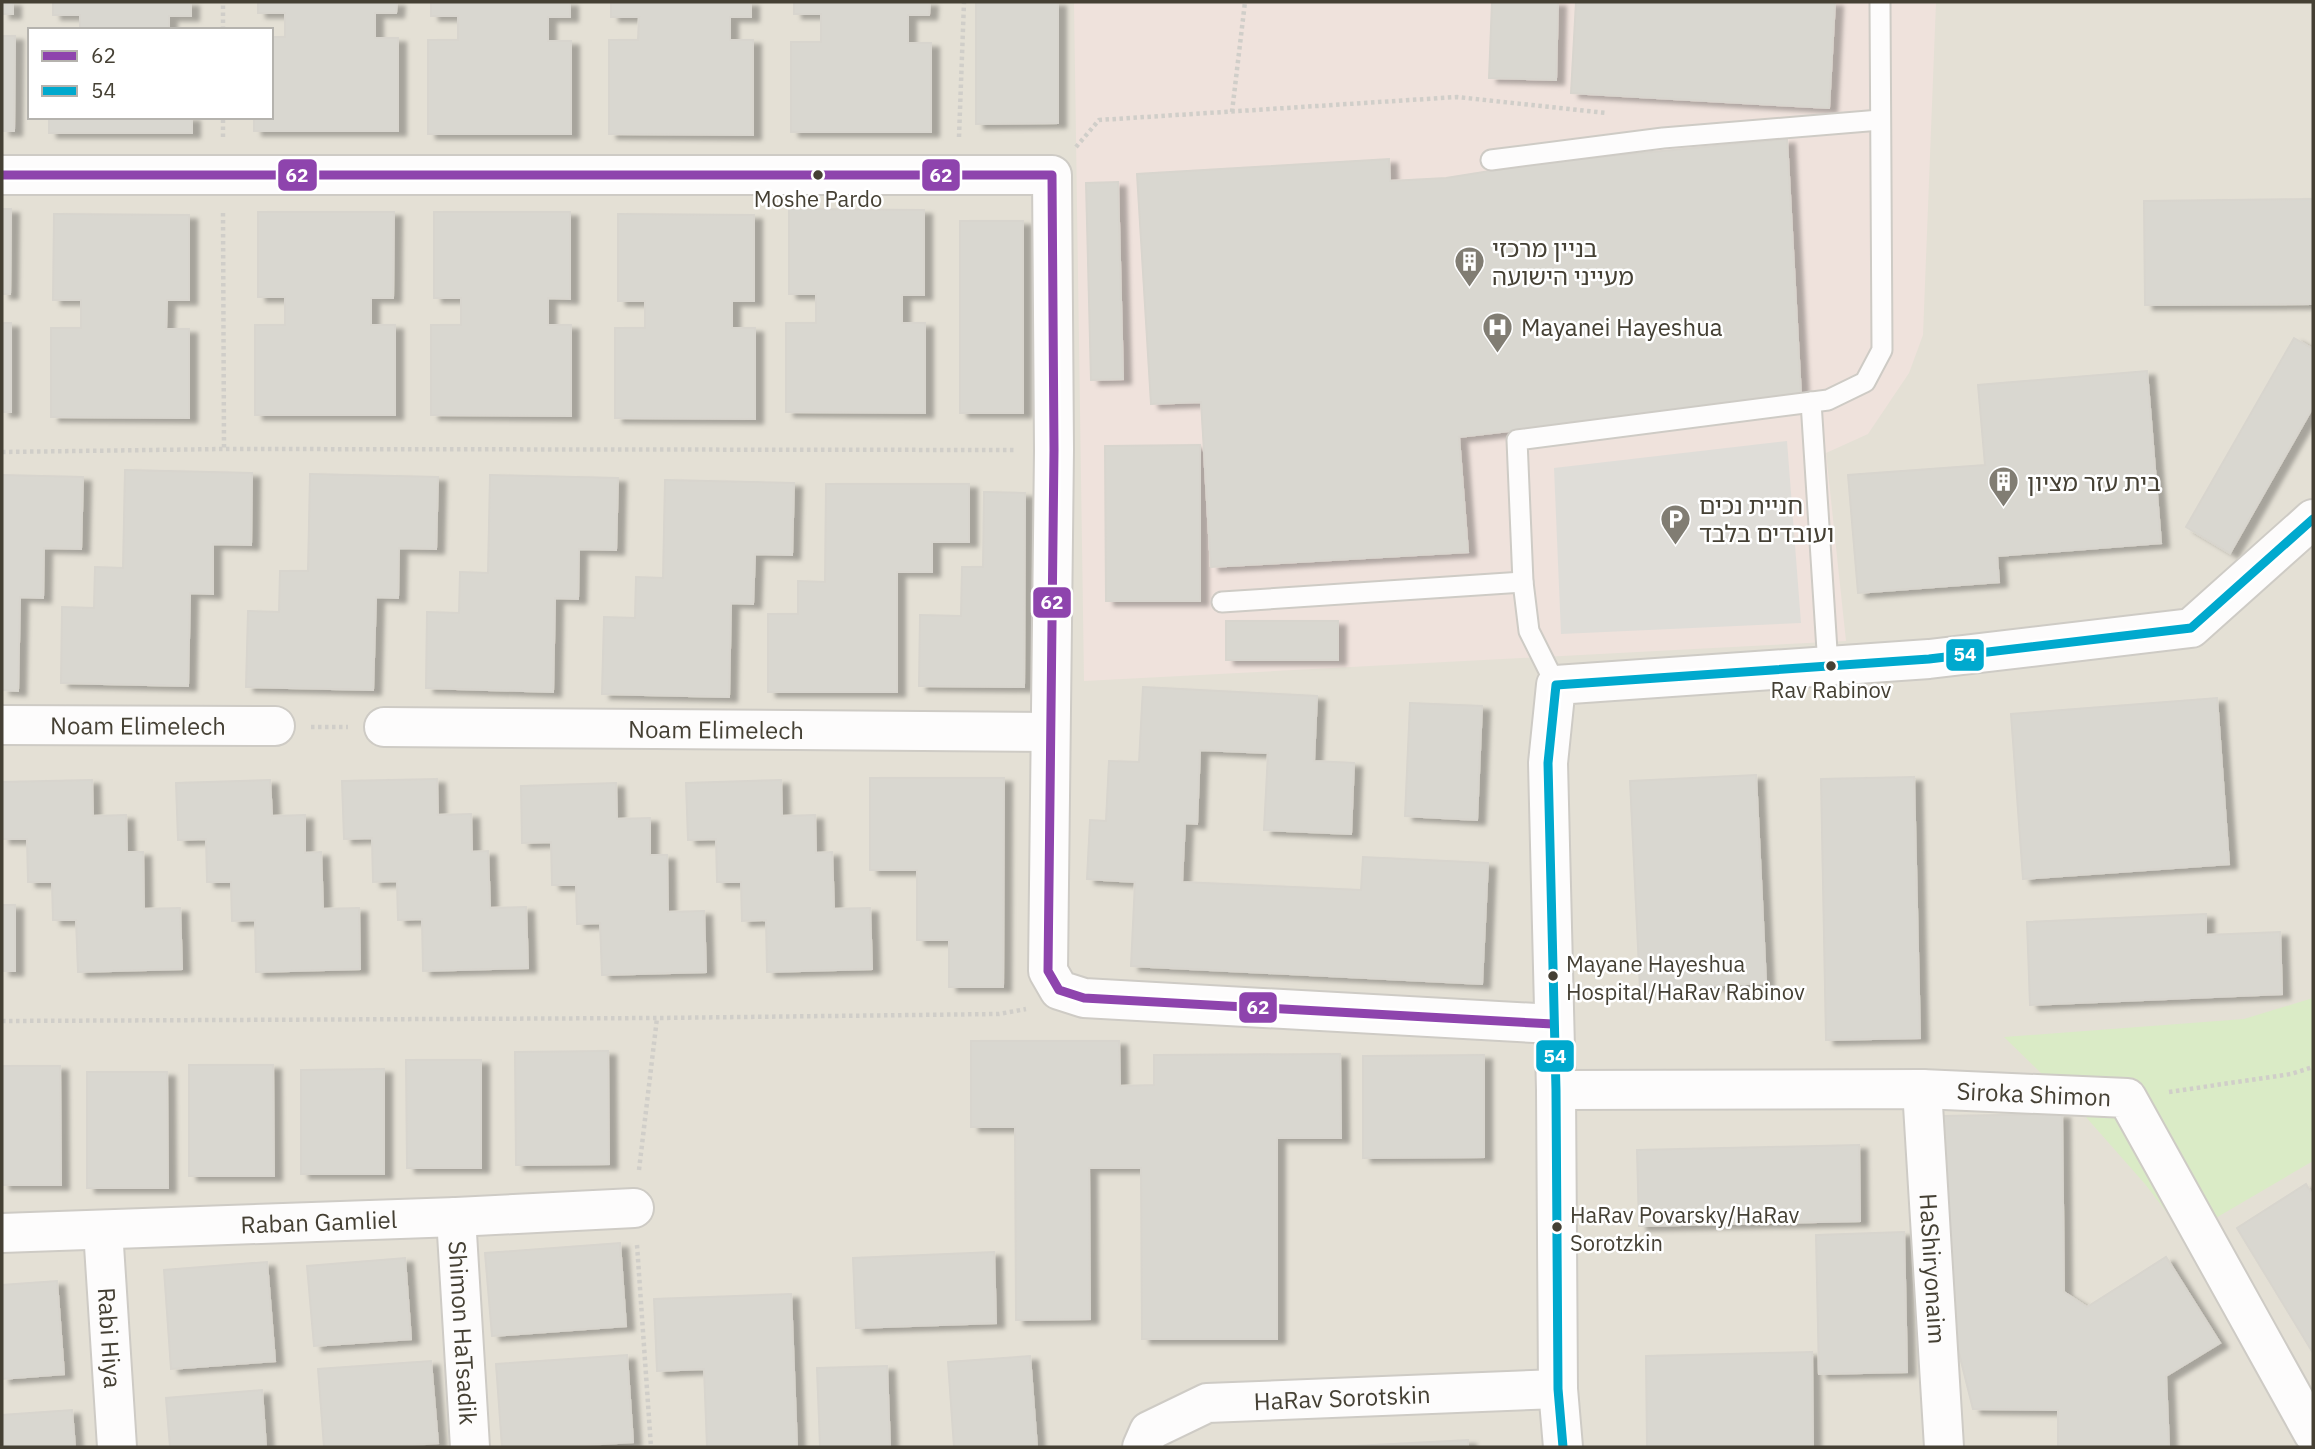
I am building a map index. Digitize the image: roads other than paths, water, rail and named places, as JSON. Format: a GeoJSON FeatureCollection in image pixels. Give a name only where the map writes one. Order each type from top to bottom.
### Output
{"type":"FeatureCollection","features":[{"type":"Feature","properties":{"kind":"street"},"geometry":{"type":"LineString","coordinates":[[2,175],[1052,175],[1054,450],[1048,971],[1059,990],[1084,998],[1553,1024]]}},
{"type":"Feature","properties":{"kind":"street"},"geometry":{"type":"LineString","coordinates":[[1563,1447],[1558,1389],[1556,1090],[1548,763],[1556,685],[1929,659],[2191,628],[2313,519]]}},
{"type":"Feature","properties":{"kind":"street","name":"Noam Elimelech"},"geometry":{"type":"LineString","coordinates":[[2,725],[275,726]]}},
{"type":"Feature","properties":{"kind":"street","name":"Noam Elimelech"},"geometry":{"type":"LineString","coordinates":[[384,727],[1050,732]]}},
{"type":"Feature","properties":{"kind":"street","name":"Siroka Shimon"},"geometry":{"type":"LineString","coordinates":[[1556,1090],[1922,1089],[2127,1098],[2313,1433]]}},
{"type":"Feature","properties":{"kind":"street","name":"HaShiryonaim"},"geometry":{"type":"LineString","coordinates":[[1922,1089],[1944,1447]]}},
{"type":"Feature","properties":{"kind":"street","name":"Raban Gamliel"},"geometry":{"type":"LineString","coordinates":[[2,1233],[634,1208]]}},
{"type":"Feature","properties":{"kind":"street","name":"Shimon HaTsadik"},"geometry":{"type":"LineString","coordinates":[[456,1217],[470,1447]]}},
{"type":"Feature","properties":{"kind":"street","name":"Rabi Hiya"},"geometry":{"type":"LineString","coordinates":[[103,1230],[117,1447]]}},
{"type":"Feature","properties":{"kind":"street","name":"HaRav Sorotskin"},"geometry":{"type":"LineString","coordinates":[[1142,1447],[1149,1431],[1207,1403],[1558,1389]]}},
{"type":"Feature","properties":{"kind":"lane"},"geometry":{"type":"LineString","coordinates":[[1556,685],[1529,631],[1523,582],[1517,440],[1828,400],[1865,382],[1882,350],[1880,2]]}},
{"type":"Feature","properties":{"kind":"lane"},"geometry":{"type":"LineString","coordinates":[[1491,160],[1663,138],[1880,120]]}},
{"type":"Feature","properties":{"kind":"lane"},"geometry":{"type":"LineString","coordinates":[[1811,402],[1828,666]]}},
{"type":"Feature","properties":{"kind":"lane"},"geometry":{"type":"LineString","coordinates":[[1222,602],[1523,582]]}},
{"type":"Feature","properties":{"kind":"place","name":"Moshe Pardo"},"geometry":{"type":"Point","coordinates":[818,175]}},
{"type":"Feature","properties":{"kind":"place","name":"בניין מרכזי מעייני הישועה"},"geometry":{"type":"Point","coordinates":[1469,289]}},
{"type":"Feature","properties":{"kind":"place","name":"Mayanei Hayeshua"},"geometry":{"type":"Point","coordinates":[1498,354]}},
{"type":"Feature","properties":{"kind":"place","name":"בית עזר מציון"},"geometry":{"type":"Point","coordinates":[2004,509]}},
{"type":"Feature","properties":{"kind":"place","name":"חניית נכים ועובדים בלבד"},"geometry":{"type":"Point","coordinates":[1676,546]}},
{"type":"Feature","properties":{"kind":"place","name":"Rav Rabinov"},"geometry":{"type":"Point","coordinates":[1831,666]}},
{"type":"Feature","properties":{"kind":"place","name":"Mayane Hayeshua Hospital/HaRav Rabinov"},"geometry":{"type":"Point","coordinates":[1553,976]}},
{"type":"Feature","properties":{"kind":"place","name":"HaRav Povarsky/HaRav Sorotzkin"},"geometry":{"type":"Point","coordinates":[1557,1227]}}]}
